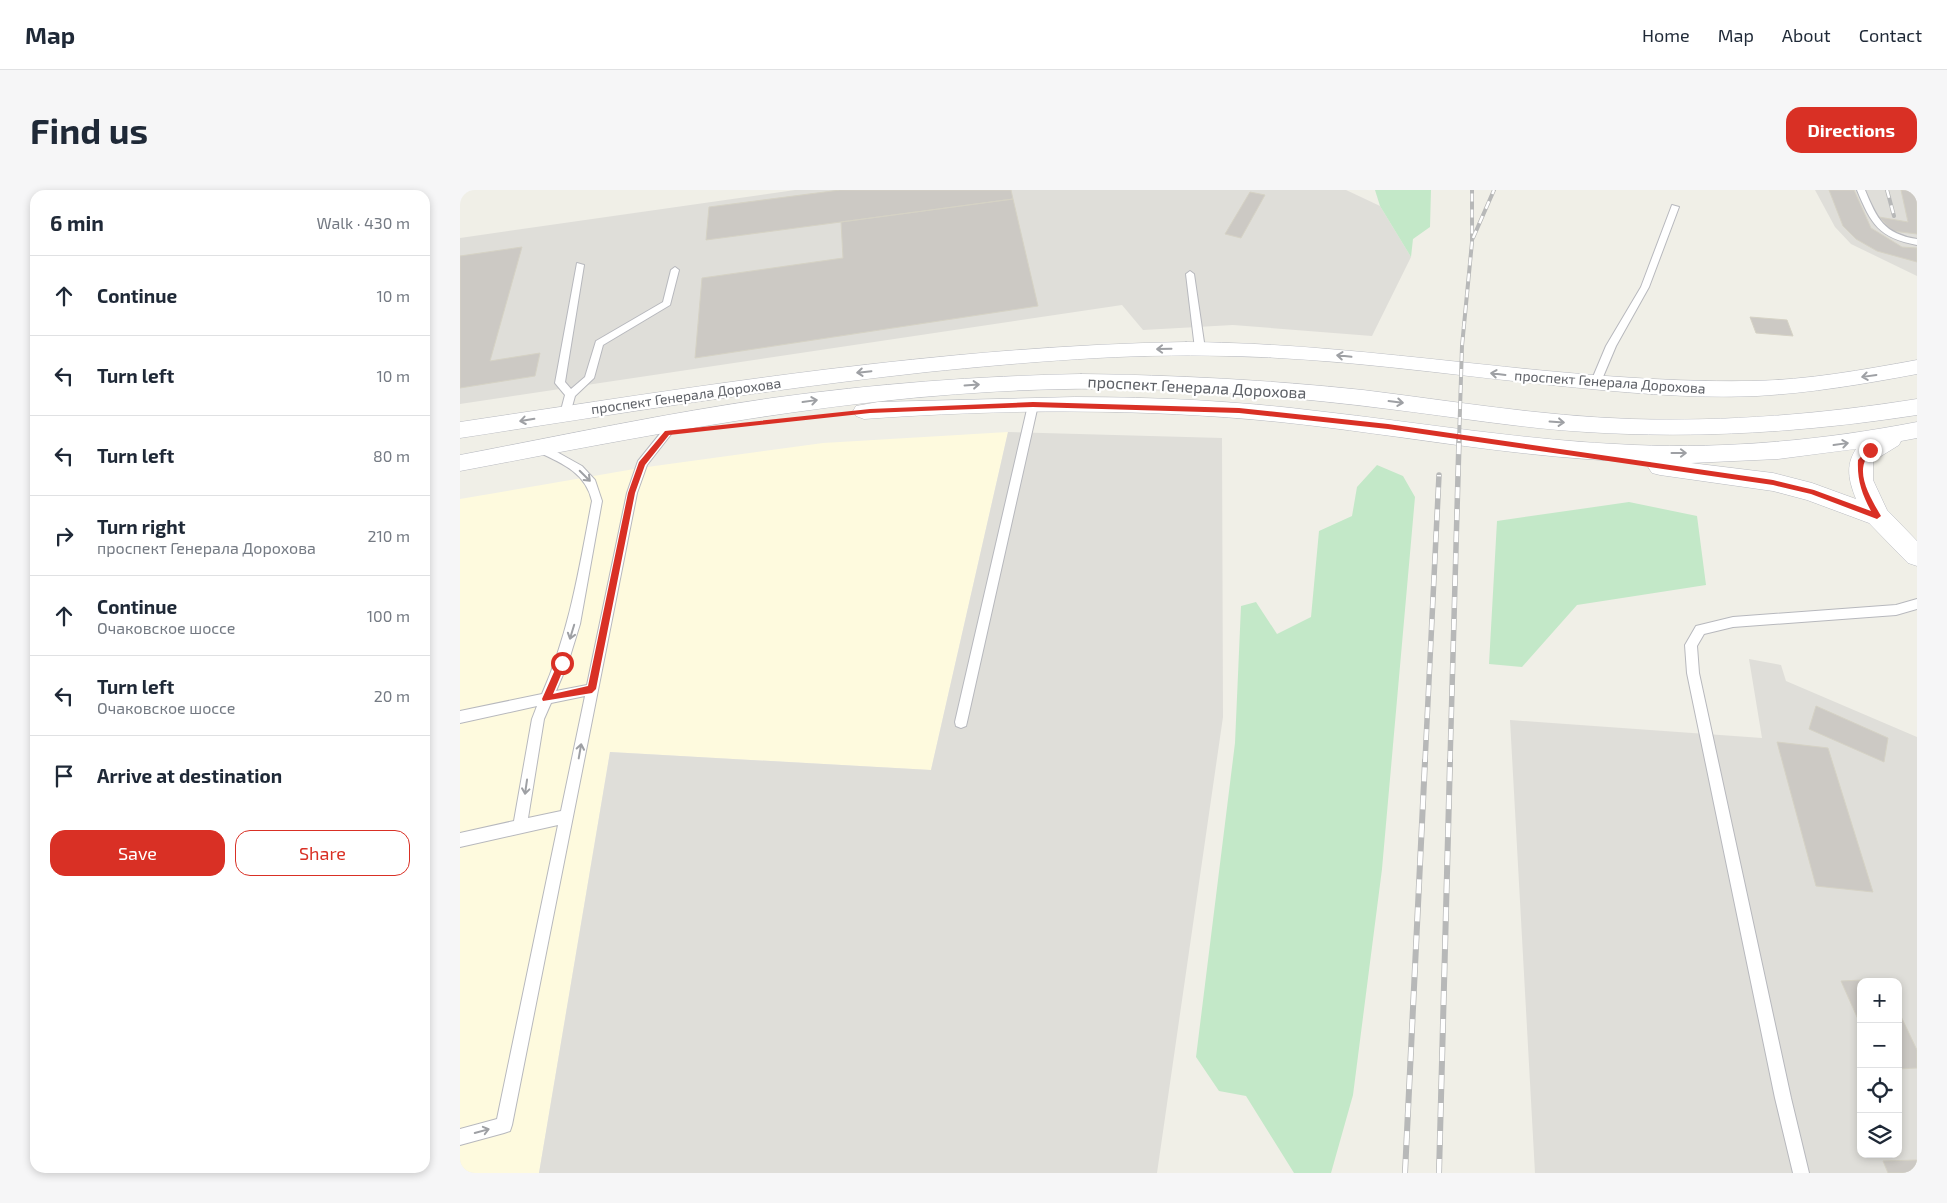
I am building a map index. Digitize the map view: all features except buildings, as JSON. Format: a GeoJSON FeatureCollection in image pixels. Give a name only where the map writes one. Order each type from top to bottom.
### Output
{"type":"FeatureCollection","features":[{"type":"Feature","properties":{"kind":"main road","name":"проспект Генерала Дорохова"},"geometry":{"type":"LineString","coordinates":[[460,430],[568,404],[913,367],[1116,350],[1265,350],[1336,355],[1596,384],[1686,388],[1785,386],[1841,380],[1917,367]]}},
{"type":"Feature","properties":{"kind":"main road","name":"проспект Генерала Дорохова"},"geometry":{"type":"LineString","coordinates":[[913,367],[1087,366],[1235,371],[1376,385],[1535,404],[1657,411],[1787,407],[1843,401],[1917,389]]}},
{"type":"Feature","properties":{"kind":"main road","name":"проспект Генерала Дорохова"},"geometry":{"type":"LineString","coordinates":[[470,461],[658,426],[813,400],[912,389],[1082,380],[1244,387],[1390,401],[1535,420],[1664,428],[1730,427],[1801,422],[1917,407]]}},
{"type":"Feature","properties":{"kind":"main road","name":"проспект Генерала Дорохова"},"geometry":{"type":"LineString","coordinates":[[470,461],[667,433],[870,411],[1033,404],[1239,410],[1543,447],[1601,451],[1745,452],[1819,447],[1910,431]]}},
{"type":"Feature","properties":{"kind":"main road"},"geometry":{"type":"LineString","coordinates":[[1910,431],[1870,450],[1861,460],[1861,475],[1865,494],[1877,516],[1917,556]]}},
{"type":"Feature","properties":{"kind":"main road"},"geometry":{"type":"LineString","coordinates":[[1477,439],[1773,482],[1812,492],[1877,516]]}},
{"type":"Feature","properties":{"kind":"lane"},"geometry":{"type":"LineString","coordinates":[[1861,190],[1879,228],[1897,239],[1917,242]]}},
{"type":"Feature","properties":{"kind":"lane"},"geometry":{"type":"LineString","coordinates":[[1596,384],[1611,346],[1645,287],[1675,207]]}},
{"type":"Feature","properties":{"kind":"lane"},"geometry":{"type":"LineString","coordinates":[[568,404],[560,383],[580,265]]}},
{"type":"Feature","properties":{"kind":"lane"},"geometry":{"type":"LineString","coordinates":[[568,404],[589,378],[599,343],[667,303],[675,270]]}},
{"type":"Feature","properties":{"kind":"lane"},"geometry":{"type":"LineString","coordinates":[[1190,274],[1200,349]]}},
{"type":"Feature","properties":{"kind":"lane"},"geometry":{"type":"LineString","coordinates":[[961,722],[1033,404]]}},
{"type":"Feature","properties":{"kind":"lane"},"geometry":{"type":"LineString","coordinates":[[460,1137],[504,1125],[632,493],[642,464],[667,433]]}},
{"type":"Feature","properties":{"kind":"lane"},"geometry":{"type":"LineString","coordinates":[[520,827],[538,720],[562,663],[574,624],[597,501],[595,487],[587,476],[562,458],[544,450]]}},
{"type":"Feature","properties":{"kind":"lane"},"geometry":{"type":"LineString","coordinates":[[1801,1173],[1783,1098],[1693,673],[1691,645],[1700,630],[1732,622],[1887,611],[1917,604]]}},
{"type":"Feature","properties":{"kind":"lane"},"geometry":{"type":"LineString","coordinates":[[460,717],[592,689]]}},
{"type":"Feature","properties":{"kind":"lane"},"geometry":{"type":"LineString","coordinates":[[460,840],[568,816]]}},
{"type":"Feature","properties":{"kind":"shaded area"},"geometry":{"type":"Polygon","coordinates":[[[795,190],[1346,190],[1380,206],[1411,257],[1372,336],[1233,325],[1143,330],[1122,305],[460,404],[460,238],[795,190]]]}},
{"type":"Feature","properties":{"kind":"shaded area"},"geometry":{"type":"Polygon","coordinates":[[[1815,190],[1917,190],[1917,276],[1851,244],[1835,227],[1815,190]]]}},
{"type":"Feature","properties":{"kind":"shaded area"},"geometry":{"type":"Polygon","coordinates":[[[1008,432],[931,770],[610,752],[539,1173],[460,1173],[460,499],[640,468],[823,443],[1008,432]]]}},
{"type":"Feature","properties":{"kind":"shaded area"},"geometry":{"type":"Polygon","coordinates":[[[1008,432],[1222,438],[1223,717],[1157,1173],[539,1173],[610,752],[931,770],[1008,432]]]}},
{"type":"Feature","properties":{"kind":"shaded area"},"geometry":{"type":"Polygon","coordinates":[[[1749,659],[1781,665],[1786,681],[1917,737],[1917,1173],[1535,1173],[1510,720],[1762,738],[1749,659]]]}},
{"type":"Feature","properties":{"kind":"green space"},"geometry":{"type":"Polygon","coordinates":[[[1375,190],[1431,190],[1430,227],[1413,239],[1411,257],[1380,206],[1375,190]]]}},
{"type":"Feature","properties":{"kind":"green space"},"geometry":{"type":"Polygon","coordinates":[[[1377,465],[1403,476],[1415,497],[1382,869],[1353,1095],[1331,1173],[1294,1173],[1246,1096],[1219,1091],[1196,1057],[1235,743],[1241,606],[1256,602],[1277,634],[1311,617],[1319,531],[1352,516],[1357,487],[1377,465]]]}},
{"type":"Feature","properties":{"kind":"green space"},"geometry":{"type":"Polygon","coordinates":[[[1629,502],[1697,516],[1706,585],[1577,605],[1522,667],[1489,664],[1497,521],[1629,502]]]}},
{"type":"Feature","properties":{"kind":"railway"},"geometry":{"type":"LineString","coordinates":[[1459,441],[1462,346],[1472,242],[1472,190]]}},
{"type":"Feature","properties":{"kind":"railway"},"geometry":{"type":"LineString","coordinates":[[1473,238],[1494,190]]}},
{"type":"Feature","properties":{"kind":"railway"},"geometry":{"type":"LineString","coordinates":[[1887,190],[1894,216]]}},
{"type":"Feature","properties":{"kind":"railway"},"geometry":{"type":"LineString","coordinates":[[1450,762],[1459,440]]}},
{"type":"Feature","properties":{"kind":"railway"},"geometry":{"type":"LineString","coordinates":[[1425,762],[1439,475]]}},
{"type":"Feature","properties":{"kind":"railway"},"geometry":{"type":"LineString","coordinates":[[1405,1173],[1425,761]]}},
{"type":"Feature","properties":{"kind":"railway"},"geometry":{"type":"LineString","coordinates":[[1439,1173],[1450,761]]}},
{"type":"Feature","properties":{"kind":"route"},"geometry":{"type":"LineString","coordinates":[[562,663],[546,699],[592,689],[632,493],[642,464],[667,433],[870,411],[1033,404],[1239,410],[1388,427],[1773,482],[1812,492],[1877,516],[1865,494],[1861,475],[1861,460],[1870,450]]}}]}
